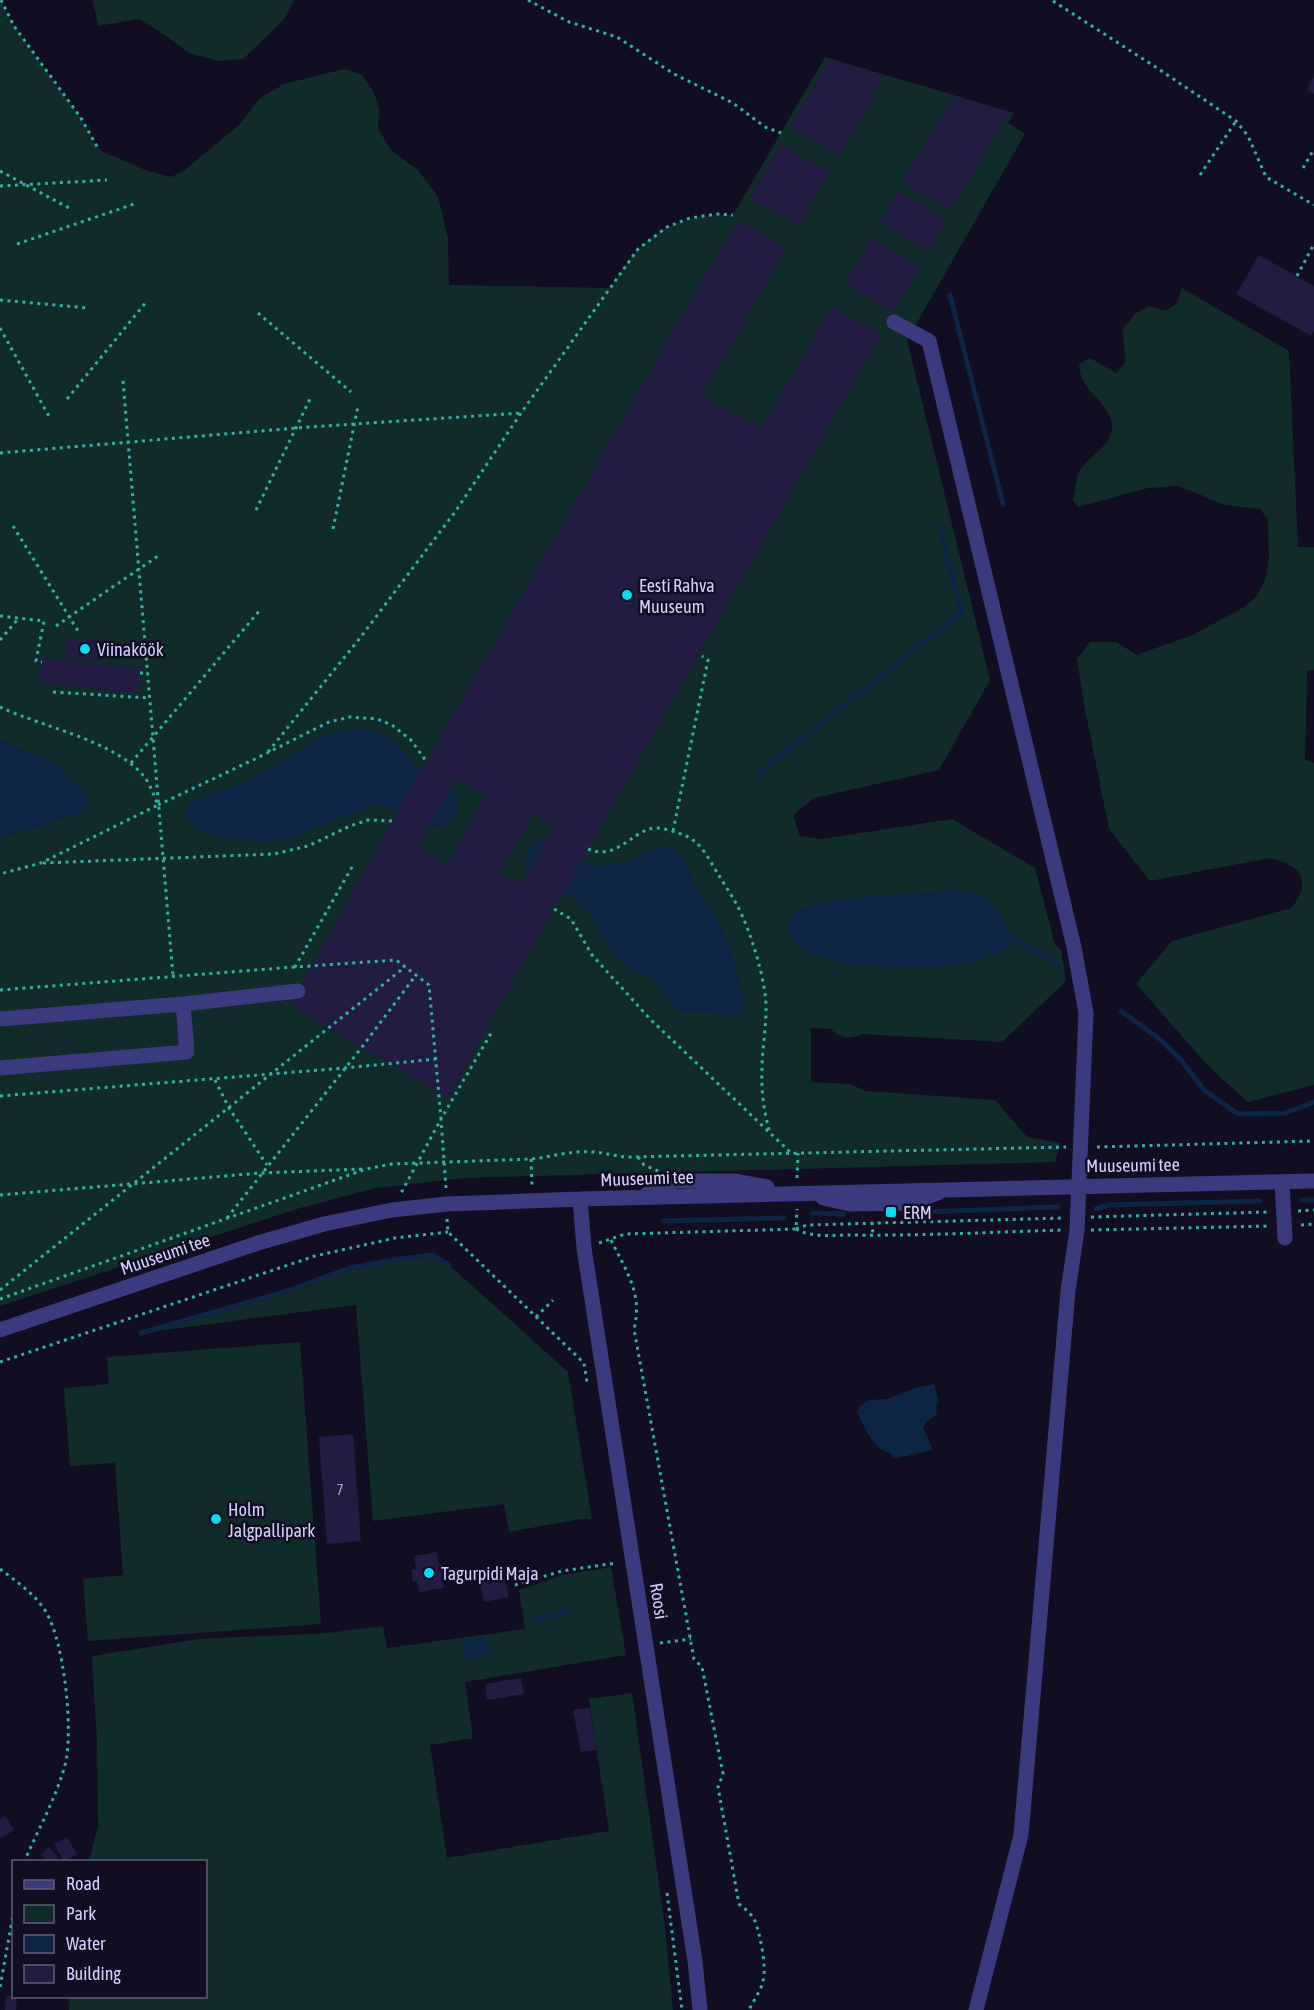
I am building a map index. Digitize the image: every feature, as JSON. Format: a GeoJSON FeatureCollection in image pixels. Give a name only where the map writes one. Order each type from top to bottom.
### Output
{"type":"FeatureCollection","features":[{"type":"Feature","properties":{"kind":"street"},"geometry":{"type":"LineString","coordinates":[[894,322],[929,341],[1074,947],[1086,1013],[1077,1224],[1068,1291],[1021,1835],[976,2010]]}},
{"type":"Feature","properties":{"kind":"street"},"geometry":{"type":"LineString","coordinates":[[0,1019],[183,1004],[298,991]]}},
{"type":"Feature","properties":{"kind":"street"},"geometry":{"type":"LineString","coordinates":[[0,1068],[187,1052],[183,1004]]}},
{"type":"Feature","properties":{"kind":"street","name":"Muuseumi tee"},"geometry":{"type":"LineString","coordinates":[[0,1330],[258,1243],[324,1224],[392,1210],[447,1204],[639,1197],[1314,1181]]}},
{"type":"Feature","properties":{"kind":"street"},"geometry":{"type":"LineString","coordinates":[[1282,1182],[1284,1225]]}},
{"type":"Feature","properties":{"kind":"street","name":"Roosi"},"geometry":{"type":"LineString","coordinates":[[580,1199],[584,1248],[693,1949],[700,2010]]}},
{"type":"Feature","properties":{"kind":"path"},"geometry":{"type":"LineString","coordinates":[[1,0],[14,26],[78,113],[99,150]]}},
{"type":"Feature","properties":{"kind":"path"},"geometry":{"type":"LineString","coordinates":[[528,0],[569,22],[617,37],[674,74],[733,103],[765,127],[781,133]]}},
{"type":"Feature","properties":{"kind":"path"},"geometry":{"type":"LineString","coordinates":[[1053,1],[1236,121],[1248,136],[1266,177],[1314,205]]}},
{"type":"Feature","properties":{"kind":"path"},"geometry":{"type":"LineString","coordinates":[[1200,175],[1236,121]]}},
{"type":"Feature","properties":{"kind":"path"},"geometry":{"type":"LineString","coordinates":[[1303,168],[1314,149]]}},
{"type":"Feature","properties":{"kind":"path"},"geometry":{"type":"LineString","coordinates":[[0,171],[69,208]]}},
{"type":"Feature","properties":{"kind":"path"},"geometry":{"type":"LineString","coordinates":[[0,186],[107,180]]}},
{"type":"Feature","properties":{"kind":"path"},"geometry":{"type":"LineString","coordinates":[[16,244],[136,203]]}},
{"type":"Feature","properties":{"kind":"path"},"geometry":{"type":"LineString","coordinates":[[268,752],[360,638],[455,512],[521,413],[638,249],[667,227],[690,218],[717,214],[733,215]]}},
{"type":"Feature","properties":{"kind":"path"},"geometry":{"type":"LineString","coordinates":[[1297,276],[1314,244]]}},
{"type":"Feature","properties":{"kind":"path"},"geometry":{"type":"LineString","coordinates":[[0,300],[88,308]]}},
{"type":"Feature","properties":{"kind":"path"},"geometry":{"type":"LineString","coordinates":[[67,399],[147,301]]}},
{"type":"Feature","properties":{"kind":"path"},"geometry":{"type":"LineString","coordinates":[[258,314],[351,392]]}},
{"type":"Feature","properties":{"kind":"path"},"geometry":{"type":"LineString","coordinates":[[0,328],[50,418]]}},
{"type":"Feature","properties":{"kind":"path"},"geometry":{"type":"LineString","coordinates":[[123,381],[173,976]]}},
{"type":"Feature","properties":{"kind":"path"},"geometry":{"type":"LineString","coordinates":[[256,510],[310,399]]}},
{"type":"Feature","properties":{"kind":"path"},"geometry":{"type":"LineString","coordinates":[[333,529],[358,406]]}},
{"type":"Feature","properties":{"kind":"path"},"geometry":{"type":"LineString","coordinates":[[0,453],[296,428],[521,413]]}},
{"type":"Feature","properties":{"kind":"path"},"geometry":{"type":"LineString","coordinates":[[13,526],[78,631]]}},
{"type":"Feature","properties":{"kind":"path"},"geometry":{"type":"LineString","coordinates":[[56,626],[158,556]]}},
{"type":"Feature","properties":{"kind":"path"},"geometry":{"type":"LineString","coordinates":[[131,763],[260,610]]}},
{"type":"Feature","properties":{"kind":"path"},"geometry":{"type":"LineString","coordinates":[[0,616],[44,621],[36,661],[42,662]]}},
{"type":"Feature","properties":{"kind":"path"},"geometry":{"type":"LineString","coordinates":[[0,640],[18,618]]}},
{"type":"Feature","properties":{"kind":"path"},"geometry":{"type":"LineString","coordinates":[[673,831],[708,660],[702,656]]}},
{"type":"Feature","properties":{"kind":"path"},"geometry":{"type":"LineString","coordinates":[[140,673],[148,673]]}},
{"type":"Feature","properties":{"kind":"path"},"geometry":{"type":"LineString","coordinates":[[117,696],[118,691]]}},
{"type":"Feature","properties":{"kind":"path"},"geometry":{"type":"LineString","coordinates":[[53,692],[150,698]]}},
{"type":"Feature","properties":{"kind":"path"},"geometry":{"type":"LineString","coordinates":[[0,708],[107,749],[131,763],[146,780],[158,805]]}},
{"type":"Feature","properties":{"kind":"path"},"geometry":{"type":"LineString","coordinates":[[0,874],[41,863],[329,722],[350,717],[376,718],[392,725],[411,740],[426,761]]}},
{"type":"Feature","properties":{"kind":"path"},"geometry":{"type":"LineString","coordinates":[[41,863],[274,854],[308,846],[368,820],[392,821]]}},
{"type":"Feature","properties":{"kind":"path"},"geometry":{"type":"LineString","coordinates":[[588,849],[595,852],[614,850],[654,828],[673,831],[689,837],[698,844],[732,896],[744,921],[763,981],[766,1010],[762,1068],[763,1105],[770,1133]]}},
{"type":"Feature","properties":{"kind":"path"},"geometry":{"type":"LineString","coordinates":[[295,967],[352,867]]}},
{"type":"Feature","properties":{"kind":"path"},"geometry":{"type":"LineString","coordinates":[[554,909],[571,919],[592,954],[650,1019],[791,1153]]}},
{"type":"Feature","properties":{"kind":"path"},"geometry":{"type":"LineString","coordinates":[[0,990],[396,960],[429,985],[445,1185]]}},
{"type":"Feature","properties":{"kind":"path"},"geometry":{"type":"LineString","coordinates":[[0,1290],[405,967]]}},
{"type":"Feature","properties":{"kind":"path"},"geometry":{"type":"LineString","coordinates":[[225,1219],[416,975]]}},
{"type":"Feature","properties":{"kind":"path"},"geometry":{"type":"LineString","coordinates":[[392,1210],[493,1030]]}},
{"type":"Feature","properties":{"kind":"path"},"geometry":{"type":"LineString","coordinates":[[0,1096],[436,1059]]}},
{"type":"Feature","properties":{"kind":"path"},"geometry":{"type":"LineString","coordinates":[[214,1079],[229,1108],[267,1165]]}},
{"type":"Feature","properties":{"kind":"path"},"geometry":{"type":"LineString","coordinates":[[0,1299],[366,1169],[392,1164],[531,1159],[553,1157],[569,1152],[629,1157],[1314,1141]]}},
{"type":"Feature","properties":{"kind":"path"},"geometry":{"type":"LineString","coordinates":[[796,1229],[798,1153]]}},
{"type":"Feature","properties":{"kind":"path"},"geometry":{"type":"LineString","coordinates":[[531,1159],[532,1201]]}},
{"type":"Feature","properties":{"kind":"path"},"geometry":{"type":"LineString","coordinates":[[0,1195],[261,1173],[366,1169]]}},
{"type":"Feature","properties":{"kind":"path"},"geometry":{"type":"LineString","coordinates":[[796,1229],[803,1233],[815,1234],[873,1235],[1077,1224],[1284,1225],[1314,1210]]}},
{"type":"Feature","properties":{"kind":"path"},"geometry":{"type":"LineString","coordinates":[[584,1248],[625,1234],[796,1229],[807,1225],[1314,1224]]}},
{"type":"Feature","properties":{"kind":"path"},"geometry":{"type":"LineString","coordinates":[[0,1362],[315,1256],[395,1238],[448,1232],[584,1363],[588,1386]]}},
{"type":"Feature","properties":{"kind":"path"},"geometry":{"type":"LineString","coordinates":[[611,1240],[636,1291],[638,1314],[634,1329],[694,1659],[702,1667],[723,1774],[718,1787],[739,1904],[749,1912],[759,1935],[764,1971],[763,1982],[748,2010]]}},
{"type":"Feature","properties":{"kind":"path"},"geometry":{"type":"LineString","coordinates":[[536,1317],[553,1299]]}},
{"type":"Feature","properties":{"kind":"path"},"geometry":{"type":"LineString","coordinates":[[515,1585],[562,1571],[616,1563]]}},
{"type":"Feature","properties":{"kind":"path"},"geometry":{"type":"LineString","coordinates":[[0,1569],[35,1597],[54,1627],[60,1644],[66,1697],[69,1740],[66,1762],[60,1783],[25,1860]]}},
{"type":"Feature","properties":{"kind":"path"},"geometry":{"type":"LineString","coordinates":[[646,1645],[690,1638]]}},
{"type":"Feature","properties":{"kind":"path"},"geometry":{"type":"LineString","coordinates":[[665,1884],[682,2010]]}},
{"type":"Feature","properties":{"kind":"path"},"geometry":{"type":"LineString","coordinates":[[0,1987],[12,1921]]}},
{"type":"Feature","properties":{"kind":"green space"},"geometry":{"type":"Polygon","coordinates":[[[0,0],[14,26],[81,118],[99,150],[145,170],[171,177],[185,170],[241,123],[260,98],[284,84],[344,69],[362,75],[374,92],[379,110],[378,129],[392,151],[418,170],[438,197],[448,239],[449,285],[610,288],[634,253],[658,232],[694,218],[733,215],[825,57],[1014,113],[1008,123],[1025,134],[907,340],[990,680],[939,770],[814,798],[793,815],[800,836],[821,839],[952,819],[1035,868],[1055,945],[1061,950],[1066,981],[1002,1042],[862,1034],[845,1038],[831,1029],[811,1028],[811,1082],[850,1084],[866,1091],[995,1100],[1027,1137],[1060,1143],[1055,1162],[463,1178],[376,1188],[300,1208],[0,1306],[0,838],[79,813],[90,806],[84,790],[69,780],[55,764],[0,741],[0,0]]]}},
{"type":"Feature","properties":{"kind":"green space"},"geometry":{"type":"Polygon","coordinates":[[[93,0],[294,0],[284,19],[243,59],[219,61],[189,53],[139,19],[98,26],[93,0]]]}},
{"type":"Feature","properties":{"kind":"green space"},"geometry":{"type":"Polygon","coordinates":[[[1182,288],[1289,351],[1298,547],[1314,547],[1314,670],[1307,671],[1305,759],[1314,763],[1314,1085],[1248,1102],[1208,1066],[1136,984],[1172,941],[1291,908],[1302,890],[1300,875],[1289,864],[1269,858],[1150,881],[1109,829],[1077,659],[1090,642],[1117,642],[1136,655],[1193,635],[1244,607],[1256,597],[1266,578],[1269,558],[1268,520],[1260,509],[1225,505],[1179,486],[1148,488],[1078,507],[1073,500],[1079,472],[1108,441],[1112,428],[1107,411],[1084,382],[1079,364],[1090,358],[1116,373],[1126,361],[1122,330],[1135,314],[1148,306],[1166,311],[1177,303],[1182,288]]]}},
{"type":"Feature","properties":{"kind":"green space"},"geometry":{"type":"Polygon","coordinates":[[[433,1255],[449,1265],[568,1372],[592,1519],[509,1532],[504,1504],[373,1521],[356,1305],[141,1333],[281,1293],[350,1268],[433,1255]]]}},
{"type":"Feature","properties":{"kind":"green space","name":"Holm Jalgpallipark"},"geometry":{"type":"Polygon","coordinates":[[[300,1342],[321,1624],[88,1641],[83,1579],[123,1575],[115,1463],[70,1466],[64,1388],[109,1384],[107,1357],[300,1342]]]}},
{"type":"Feature","properties":{"kind":"green space"},"geometry":{"type":"Polygon","coordinates":[[[611,1567],[626,1655],[465,1682],[473,1738],[430,1745],[447,1858],[609,1831],[589,1699],[632,1693],[664,1919],[673,2010],[69,2010],[70,1998],[207,1998],[207,1860],[89,1860],[98,1826],[97,1742],[92,1656],[199,1639],[328,1633],[383,1626],[387,1648],[525,1629],[519,1590],[563,1575],[611,1567]]]}},
{"type":"Feature","properties":{"kind":"water"},"geometry":{"type":"Polygon","coordinates":[[[349,729],[363,729],[385,736],[398,746],[425,777],[452,791],[458,802],[453,818],[444,826],[433,828],[391,808],[374,805],[354,811],[291,839],[272,842],[216,837],[198,828],[185,816],[185,807],[190,802],[254,777],[314,742],[349,729]]]}},
{"type":"Feature","properties":{"kind":"water"},"geometry":{"type":"Polygon","coordinates":[[[0,741],[55,764],[69,780],[84,790],[90,807],[79,813],[0,838],[0,741]]]}},
{"type":"Feature","properties":{"kind":"water"},"geometry":{"type":"Polygon","coordinates":[[[540,839],[559,852],[595,866],[625,863],[665,846],[674,849],[684,858],[696,889],[724,932],[740,983],[745,1008],[735,1016],[681,1011],[666,998],[649,976],[627,967],[618,958],[581,905],[567,894],[536,877],[523,866],[533,842],[540,839]]]}},
{"type":"Feature","properties":{"kind":"water"},"geometry":{"type":"Polygon","coordinates":[[[959,890],[970,892],[987,900],[1000,913],[1011,942],[1005,950],[981,959],[950,966],[907,969],[848,964],[810,954],[796,946],[790,933],[790,918],[798,910],[837,899],[959,890]]]}},
{"type":"Feature","properties":{"kind":"water"},"geometry":{"type":"Polygon","coordinates":[[[934,1384],[939,1401],[936,1407],[937,1414],[923,1427],[932,1450],[894,1459],[890,1453],[873,1442],[857,1411],[869,1400],[887,1399],[918,1387],[934,1384]]]}},
{"type":"Feature","properties":{"kind":"water"},"geometry":{"type":"Polygon","coordinates":[[[483,1638],[489,1642],[491,1653],[489,1656],[466,1661],[463,1657],[464,1641],[483,1638]]]}},
{"type":"Feature","properties":{"kind":"building"},"geometry":{"type":"Polygon","coordinates":[[[830,59],[884,76],[840,156],[790,128],[830,59]]]}},
{"type":"Feature","properties":{"kind":"building"},"geometry":{"type":"Polygon","coordinates":[[[1314,77],[1314,94],[1307,90],[1314,77]]]}},
{"type":"Feature","properties":{"kind":"building"},"geometry":{"type":"Polygon","coordinates":[[[953,96],[1009,112],[951,210],[902,183],[953,96]]]}},
{"type":"Feature","properties":{"kind":"building"},"geometry":{"type":"Polygon","coordinates":[[[781,145],[829,172],[799,226],[750,198],[781,145]]]}},
{"type":"Feature","properties":{"kind":"building"},"geometry":{"type":"Polygon","coordinates":[[[898,191],[946,219],[929,250],[880,223],[898,191]]]}},
{"type":"Feature","properties":{"kind":"building","name":"Eesti Rahva Muuseum"},"geometry":{"type":"Polygon","coordinates":[[[737,220],[786,248],[702,396],[761,430],[832,306],[881,335],[505,995],[449,1098],[290,1006],[392,821],[737,220]],[[456,779],[417,847],[447,865],[485,796],[456,779]],[[534,814],[499,874],[522,883],[555,826],[534,814]]]}},
{"type":"Feature","properties":{"kind":"building"},"geometry":{"type":"Polygon","coordinates":[[[871,238],[920,266],[894,312],[845,284],[871,238]]]}},
{"type":"Feature","properties":{"kind":"building"},"geometry":{"type":"Polygon","coordinates":[[[1259,255],[1314,286],[1314,331],[1311,336],[1236,294],[1259,255]]]}},
{"type":"Feature","properties":{"kind":"building","name":"Viinaköök"},"geometry":{"type":"Polygon","coordinates":[[[68,638],[104,641],[103,660],[66,657],[68,638]]]}},
{"type":"Feature","properties":{"kind":"building"},"geometry":{"type":"Polygon","coordinates":[[[42,658],[140,668],[138,693],[39,683],[42,658]]]}},
{"type":"Feature","properties":{"kind":"building"},"geometry":{"type":"Polygon","coordinates":[[[353,1434],[361,1541],[327,1544],[319,1437],[353,1434]]]}},
{"type":"Feature","properties":{"kind":"building","name":"Tagurpidi Maja"},"geometry":{"type":"Polygon","coordinates":[[[437,1552],[439,1564],[445,1563],[447,1576],[442,1576],[444,1588],[419,1592],[417,1581],[413,1582],[411,1570],[416,1569],[414,1556],[437,1552]]]}},
{"type":"Feature","properties":{"kind":"building"},"geometry":{"type":"Polygon","coordinates":[[[505,1577],[509,1597],[484,1602],[480,1582],[505,1577]]]}},
{"type":"Feature","properties":{"kind":"building"},"geometry":{"type":"Polygon","coordinates":[[[521,1678],[524,1694],[487,1700],[485,1684],[521,1678]]]}},
{"type":"Feature","properties":{"kind":"building"},"geometry":{"type":"Polygon","coordinates":[[[590,1708],[597,1750],[581,1752],[573,1710],[590,1708]]]}},
{"type":"Feature","properties":{"kind":"building"},"geometry":{"type":"Polygon","coordinates":[[[5,1816],[14,1830],[0,1839],[0,1819],[5,1816]]]}},
{"type":"Feature","properties":{"kind":"building"},"geometry":{"type":"Polygon","coordinates":[[[67,1837],[77,1854],[63,1860],[54,1844],[67,1837]]]}},
{"type":"Feature","properties":{"kind":"building"},"geometry":{"type":"Polygon","coordinates":[[[49,1847],[58,1858],[45,1860],[41,1854],[49,1847]]]}},
{"type":"Feature","properties":{"kind":"building"},"geometry":{"type":"Polygon","coordinates":[[[6,1996],[17,1998],[16,2010],[5,2010],[6,1996]]]}},
{"type":"Feature","properties":{"kind":"waterway"},"geometry":{"type":"LineString","coordinates":[[950,295],[1003,504]]}},
{"type":"Feature","properties":{"kind":"waterway"},"geometry":{"type":"LineString","coordinates":[[759,773],[962,612],[938,524]]}},
{"type":"Feature","properties":{"kind":"waterway"},"geometry":{"type":"LineString","coordinates":[[1010,936],[1059,965]]}},
{"type":"Feature","properties":{"kind":"waterway"},"geometry":{"type":"LineString","coordinates":[[1121,1011],[1161,1040],[1181,1060],[1204,1090],[1238,1114],[1285,1113],[1314,1102]]}},
{"type":"Feature","properties":{"kind":"waterway"},"geometry":{"type":"LineString","coordinates":[[1302,1200],[1314,1200]]}},
{"type":"Feature","properties":{"kind":"waterway"},"geometry":{"type":"LineString","coordinates":[[1096,1209],[1109,1205],[1260,1201]]}},
{"type":"Feature","properties":{"kind":"waterway"},"geometry":{"type":"LineString","coordinates":[[923,1212],[1058,1207]]}},
{"type":"Feature","properties":{"kind":"waterway"},"geometry":{"type":"LineString","coordinates":[[813,1213],[844,1214]]}},
{"type":"Feature","properties":{"kind":"waterway"},"geometry":{"type":"LineString","coordinates":[[664,1221],[784,1218]]}},
{"type":"Feature","properties":{"kind":"waterway"},"geometry":{"type":"LineString","coordinates":[[141,1333],[281,1293],[350,1268],[433,1255],[449,1265]]}},
{"type":"Feature","properties":{"kind":"waterway"},"geometry":{"type":"LineString","coordinates":[[533,1620],[569,1611]]}},
{"type":"Feature","properties":{"kind":"place","name":"Eesti Rahva Muuseum"},"geometry":{"type":"Point","coordinates":[627,595]}},
{"type":"Feature","properties":{"kind":"place","name":"Viinaköök"},"geometry":{"type":"Point","coordinates":[85,649]}},
{"type":"Feature","properties":{"kind":"place","name":"ERM"},"geometry":{"type":"Point","coordinates":[891,1212]}},
{"type":"Feature","properties":{"kind":"place","name":"Holm Jalgpallipark"},"geometry":{"type":"Point","coordinates":[216,1519]}},
{"type":"Feature","properties":{"kind":"place","name":"Tagurpidi Maja"},"geometry":{"type":"Point","coordinates":[429,1573]}}]}
